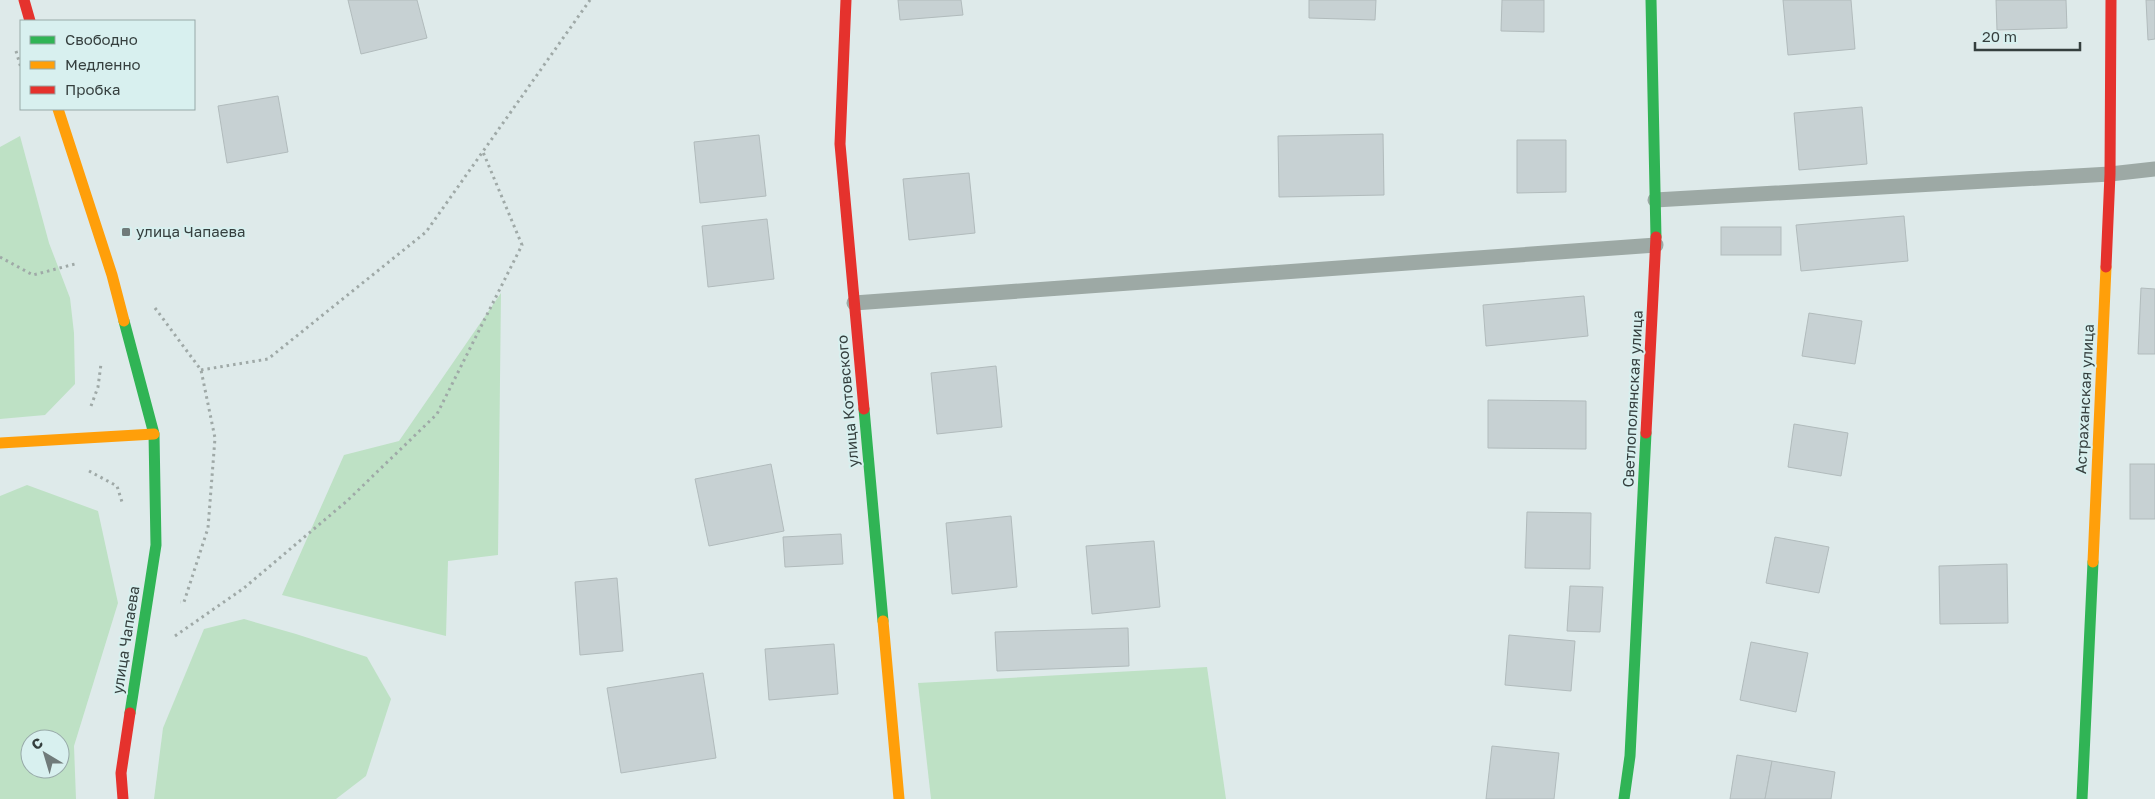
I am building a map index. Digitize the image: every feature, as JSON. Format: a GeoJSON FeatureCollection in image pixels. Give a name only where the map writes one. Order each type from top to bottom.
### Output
{"type":"FeatureCollection","features":[{"type":"Feature","properties":{"kind":"street"},"geometry":{"type":"LineString","coordinates":[[24,0],[30,20]]}},
{"type":"Feature","properties":{"kind":"street","name":"улица Котовского"},"geometry":{"type":"LineString","coordinates":[[846,0],[840,144],[899,799]]}},
{"type":"Feature","properties":{"kind":"street","name":"Светлополянская улица"},"geometry":{"type":"LineString","coordinates":[[1624,799],[1630,756],[1656,245],[1651,0]]}},
{"type":"Feature","properties":{"kind":"street","name":"Астраханская улица"},"geometry":{"type":"LineString","coordinates":[[2082,799],[2110,174],[2111,0]]}},
{"type":"Feature","properties":{"kind":"street","name":"улица Чапаева"},"geometry":{"type":"LineString","coordinates":[[58,110],[112,276],[154,434],[156,546],[121,773],[123,799]]}},
{"type":"Feature","properties":{"kind":"street"},"geometry":{"type":"LineString","coordinates":[[0,443],[154,434]]}},
{"type":"Feature","properties":{"kind":"lane"},"geometry":{"type":"LineString","coordinates":[[1655,200],[2110,174],[2155,169]]}},
{"type":"Feature","properties":{"kind":"lane"},"geometry":{"type":"LineString","coordinates":[[854,303],[1656,245]]}},
{"type":"Feature","properties":{"kind":"path"},"geometry":{"type":"LineString","coordinates":[[201,370],[268,359],[426,232],[590,0]]}},
{"type":"Feature","properties":{"kind":"path"},"geometry":{"type":"LineString","coordinates":[[138,662],[244,588],[347,501],[437,414],[522,245],[483,152]]}},
{"type":"Feature","properties":{"kind":"path"},"geometry":{"type":"LineString","coordinates":[[0,257],[33,276],[80,262]]}},
{"type":"Feature","properties":{"kind":"path"},"geometry":{"type":"LineString","coordinates":[[154,306],[201,370],[216,438],[208,528],[184,602]]}},
{"type":"Feature","properties":{"kind":"path"},"geometry":{"type":"LineString","coordinates":[[90,408],[98,387],[101,361]]}},
{"type":"Feature","properties":{"kind":"path"},"geometry":{"type":"LineString","coordinates":[[85,468],[117,486],[122,504]]}},
{"type":"Feature","properties":{"kind":"green space"},"geometry":{"type":"Polygon","coordinates":[[[20,136],[49,243],[70,298],[74,333],[75,384],[45,415],[0,419],[0,147],[20,136]]]}},
{"type":"Feature","properties":{"kind":"green space"},"geometry":{"type":"Polygon","coordinates":[[[501,293],[498,555],[448,561],[446,636],[282,595],[344,455],[399,441],[501,293]]]}},
{"type":"Feature","properties":{"kind":"green space"},"geometry":{"type":"Polygon","coordinates":[[[27,485],[98,511],[118,603],[74,746],[76,799],[0,799],[0,496],[27,485]]]}},
{"type":"Feature","properties":{"kind":"green space"},"geometry":{"type":"Polygon","coordinates":[[[244,619],[367,657],[391,699],[366,776],[336,799],[154,799],[163,728],[204,629],[244,619]]]}},
{"type":"Feature","properties":{"kind":"green space"},"geometry":{"type":"Polygon","coordinates":[[[1207,667],[1226,799],[931,799],[918,683],[1207,667]]]}},
{"type":"Feature","properties":{"kind":"building"},"geometry":{"type":"Polygon","coordinates":[[[348,0],[417,0],[427,38],[361,54],[348,0]]]}},
{"type":"Feature","properties":{"kind":"building"},"geometry":{"type":"Polygon","coordinates":[[[898,0],[961,0],[963,15],[900,20],[898,0]]]}},
{"type":"Feature","properties":{"kind":"building"},"geometry":{"type":"Polygon","coordinates":[[[1309,0],[1376,0],[1375,20],[1309,18],[1309,0]]]}},
{"type":"Feature","properties":{"kind":"building"},"geometry":{"type":"Polygon","coordinates":[[[1502,0],[1544,0],[1544,32],[1501,31],[1502,0]]]}},
{"type":"Feature","properties":{"kind":"building"},"geometry":{"type":"Polygon","coordinates":[[[1783,0],[1851,0],[1855,49],[1788,55],[1783,0]]]}},
{"type":"Feature","properties":{"kind":"building"},"geometry":{"type":"Polygon","coordinates":[[[1996,0],[2066,0],[2067,28],[1997,30],[1996,0]]]}},
{"type":"Feature","properties":{"kind":"building"},"geometry":{"type":"Polygon","coordinates":[[[2146,0],[2155,0],[2155,39],[2148,40],[2146,0]]]}},
{"type":"Feature","properties":{"kind":"building"},"geometry":{"type":"Polygon","coordinates":[[[278,96],[288,152],[227,163],[218,106],[278,96]]]}},
{"type":"Feature","properties":{"kind":"building"},"geometry":{"type":"Polygon","coordinates":[[[1862,107],[1867,164],[1799,170],[1794,113],[1862,107]]]}},
{"type":"Feature","properties":{"kind":"building"},"geometry":{"type":"Polygon","coordinates":[[[1383,134],[1384,195],[1279,197],[1278,136],[1383,134]]]}},
{"type":"Feature","properties":{"kind":"building"},"geometry":{"type":"Polygon","coordinates":[[[759,135],[766,196],[700,203],[694,142],[759,135]]]}},
{"type":"Feature","properties":{"kind":"building"},"geometry":{"type":"Polygon","coordinates":[[[1517,140],[1566,140],[1566,192],[1517,193],[1517,140]]]}},
{"type":"Feature","properties":{"kind":"building"},"geometry":{"type":"Polygon","coordinates":[[[969,173],[975,233],[909,240],[903,179],[969,173]]]}},
{"type":"Feature","properties":{"kind":"building"},"geometry":{"type":"Polygon","coordinates":[[[1904,216],[1908,261],[1801,271],[1796,225],[1904,216]]]}},
{"type":"Feature","properties":{"kind":"building"},"geometry":{"type":"Polygon","coordinates":[[[767,219],[774,279],[708,287],[702,226],[767,219]]]}},
{"type":"Feature","properties":{"kind":"building"},"geometry":{"type":"Polygon","coordinates":[[[1721,227],[1781,227],[1781,255],[1721,255],[1721,227]]]}},
{"type":"Feature","properties":{"kind":"building"},"geometry":{"type":"Polygon","coordinates":[[[2141,288],[2155,289],[2155,354],[2138,354],[2141,288]]]}},
{"type":"Feature","properties":{"kind":"building"},"geometry":{"type":"Polygon","coordinates":[[[1584,296],[1588,336],[1486,346],[1483,305],[1584,296]]]}},
{"type":"Feature","properties":{"kind":"building"},"geometry":{"type":"Polygon","coordinates":[[[1809,313],[1862,321],[1855,364],[1802,356],[1809,313]]]}},
{"type":"Feature","properties":{"kind":"building"},"geometry":{"type":"Polygon","coordinates":[[[996,366],[1002,427],[937,434],[931,373],[996,366]]]}},
{"type":"Feature","properties":{"kind":"building"},"geometry":{"type":"Polygon","coordinates":[[[1488,400],[1586,401],[1586,449],[1488,448],[1488,400]]]}},
{"type":"Feature","properties":{"kind":"building"},"geometry":{"type":"Polygon","coordinates":[[[1794,424],[1848,433],[1841,476],[1788,467],[1794,424]]]}},
{"type":"Feature","properties":{"kind":"building"},"geometry":{"type":"Polygon","coordinates":[[[771,464],[784,531],[709,546],[695,479],[771,464]]]}},
{"type":"Feature","properties":{"kind":"building"},"geometry":{"type":"Polygon","coordinates":[[[2130,464],[2155,464],[2155,519],[2130,519],[2130,464]]]}},
{"type":"Feature","properties":{"kind":"building"},"geometry":{"type":"Polygon","coordinates":[[[1527,512],[1591,513],[1590,569],[1525,568],[1527,512]]]}},
{"type":"Feature","properties":{"kind":"building"},"geometry":{"type":"Polygon","coordinates":[[[1011,516],[1017,587],[952,594],[946,523],[1011,516]]]}},
{"type":"Feature","properties":{"kind":"building"},"geometry":{"type":"Polygon","coordinates":[[[841,534],[843,564],[785,567],[783,537],[841,534]]]}},
{"type":"Feature","properties":{"kind":"building"},"geometry":{"type":"Polygon","coordinates":[[[1775,537],[1829,547],[1819,593],[1766,583],[1775,537]]]}},
{"type":"Feature","properties":{"kind":"building"},"geometry":{"type":"Polygon","coordinates":[[[1154,541],[1160,607],[1092,614],[1086,546],[1154,541]]]}},
{"type":"Feature","properties":{"kind":"building"},"geometry":{"type":"Polygon","coordinates":[[[2007,564],[2008,623],[1940,624],[1939,566],[2007,564]]]}},
{"type":"Feature","properties":{"kind":"building"},"geometry":{"type":"Polygon","coordinates":[[[617,578],[623,651],[580,655],[575,582],[617,578]]]}},
{"type":"Feature","properties":{"kind":"building"},"geometry":{"type":"Polygon","coordinates":[[[1570,586],[1603,587],[1600,632],[1567,631],[1570,586]]]}},
{"type":"Feature","properties":{"kind":"building"},"geometry":{"type":"Polygon","coordinates":[[[1128,628],[1129,666],[997,671],[995,632],[1128,628]]]}},
{"type":"Feature","properties":{"kind":"building"},"geometry":{"type":"Polygon","coordinates":[[[1509,635],[1575,641],[1571,691],[1505,685],[1509,635]]]}},
{"type":"Feature","properties":{"kind":"building"},"geometry":{"type":"Polygon","coordinates":[[[1751,642],[1808,653],[1796,712],[1740,700],[1751,642]]]}},
{"type":"Feature","properties":{"kind":"building"},"geometry":{"type":"Polygon","coordinates":[[[834,644],[838,694],[769,700],[765,649],[834,644]]]}},
{"type":"Feature","properties":{"kind":"building"},"geometry":{"type":"Polygon","coordinates":[[[703,673],[716,758],[621,773],[607,688],[703,673]]]}},
{"type":"Feature","properties":{"kind":"building"},"geometry":{"type":"Polygon","coordinates":[[[1492,746],[1559,753],[1554,799],[1486,799],[1492,746]]]}},
{"type":"Feature","properties":{"kind":"building"},"geometry":{"type":"Polygon","coordinates":[[[1737,755],[1772,761],[1765,799],[1730,799],[1737,755]]]}},
{"type":"Feature","properties":{"kind":"building"},"geometry":{"type":"Polygon","coordinates":[[[1772,761],[1835,772],[1831,799],[1765,799],[1772,761]]]}},
{"type":"Feature","properties":{"kind":"traffic: fast"},"geometry":{"type":"LineString","coordinates":[[1651,0],[1656,237]]}},
{"type":"Feature","properties":{"kind":"traffic: fast"},"geometry":{"type":"LineString","coordinates":[[124,321],[154,434],[156,545],[130,713]]}},
{"type":"Feature","properties":{"kind":"traffic: fast"},"geometry":{"type":"LineString","coordinates":[[864,409],[883,621]]}},
{"type":"Feature","properties":{"kind":"traffic: fast"},"geometry":{"type":"LineString","coordinates":[[1624,799],[1630,756],[1646,433]]}},
{"type":"Feature","properties":{"kind":"traffic: fast"},"geometry":{"type":"LineString","coordinates":[[2082,799],[2093,562]]}},
{"type":"Feature","properties":{"kind":"traffic: slow"},"geometry":{"type":"LineString","coordinates":[[58,110],[112,275],[124,321]]}},
{"type":"Feature","properties":{"kind":"traffic: slow"},"geometry":{"type":"LineString","coordinates":[[2093,562],[2106,267]]}},
{"type":"Feature","properties":{"kind":"traffic: slow"},"geometry":{"type":"LineString","coordinates":[[0,443],[154,434]]}},
{"type":"Feature","properties":{"kind":"traffic: slow"},"geometry":{"type":"LineString","coordinates":[[883,621],[899,799]]}},
{"type":"Feature","properties":{"kind":"traffic: jam"},"geometry":{"type":"LineString","coordinates":[[24,0],[30,20]]}},
{"type":"Feature","properties":{"kind":"traffic: jam"},"geometry":{"type":"LineString","coordinates":[[846,0],[840,144],[864,409]]}},
{"type":"Feature","properties":{"kind":"traffic: jam"},"geometry":{"type":"LineString","coordinates":[[2106,267],[2110,174],[2111,0]]}},
{"type":"Feature","properties":{"kind":"traffic: jam"},"geometry":{"type":"LineString","coordinates":[[1646,433],[1656,237]]}},
{"type":"Feature","properties":{"kind":"traffic: jam"},"geometry":{"type":"LineString","coordinates":[[123,799],[121,773],[130,713]]}},
{"type":"Feature","properties":{"kind":"place","name":"улица Чапаева"},"geometry":{"type":"Point","coordinates":[126,232]}}]}
